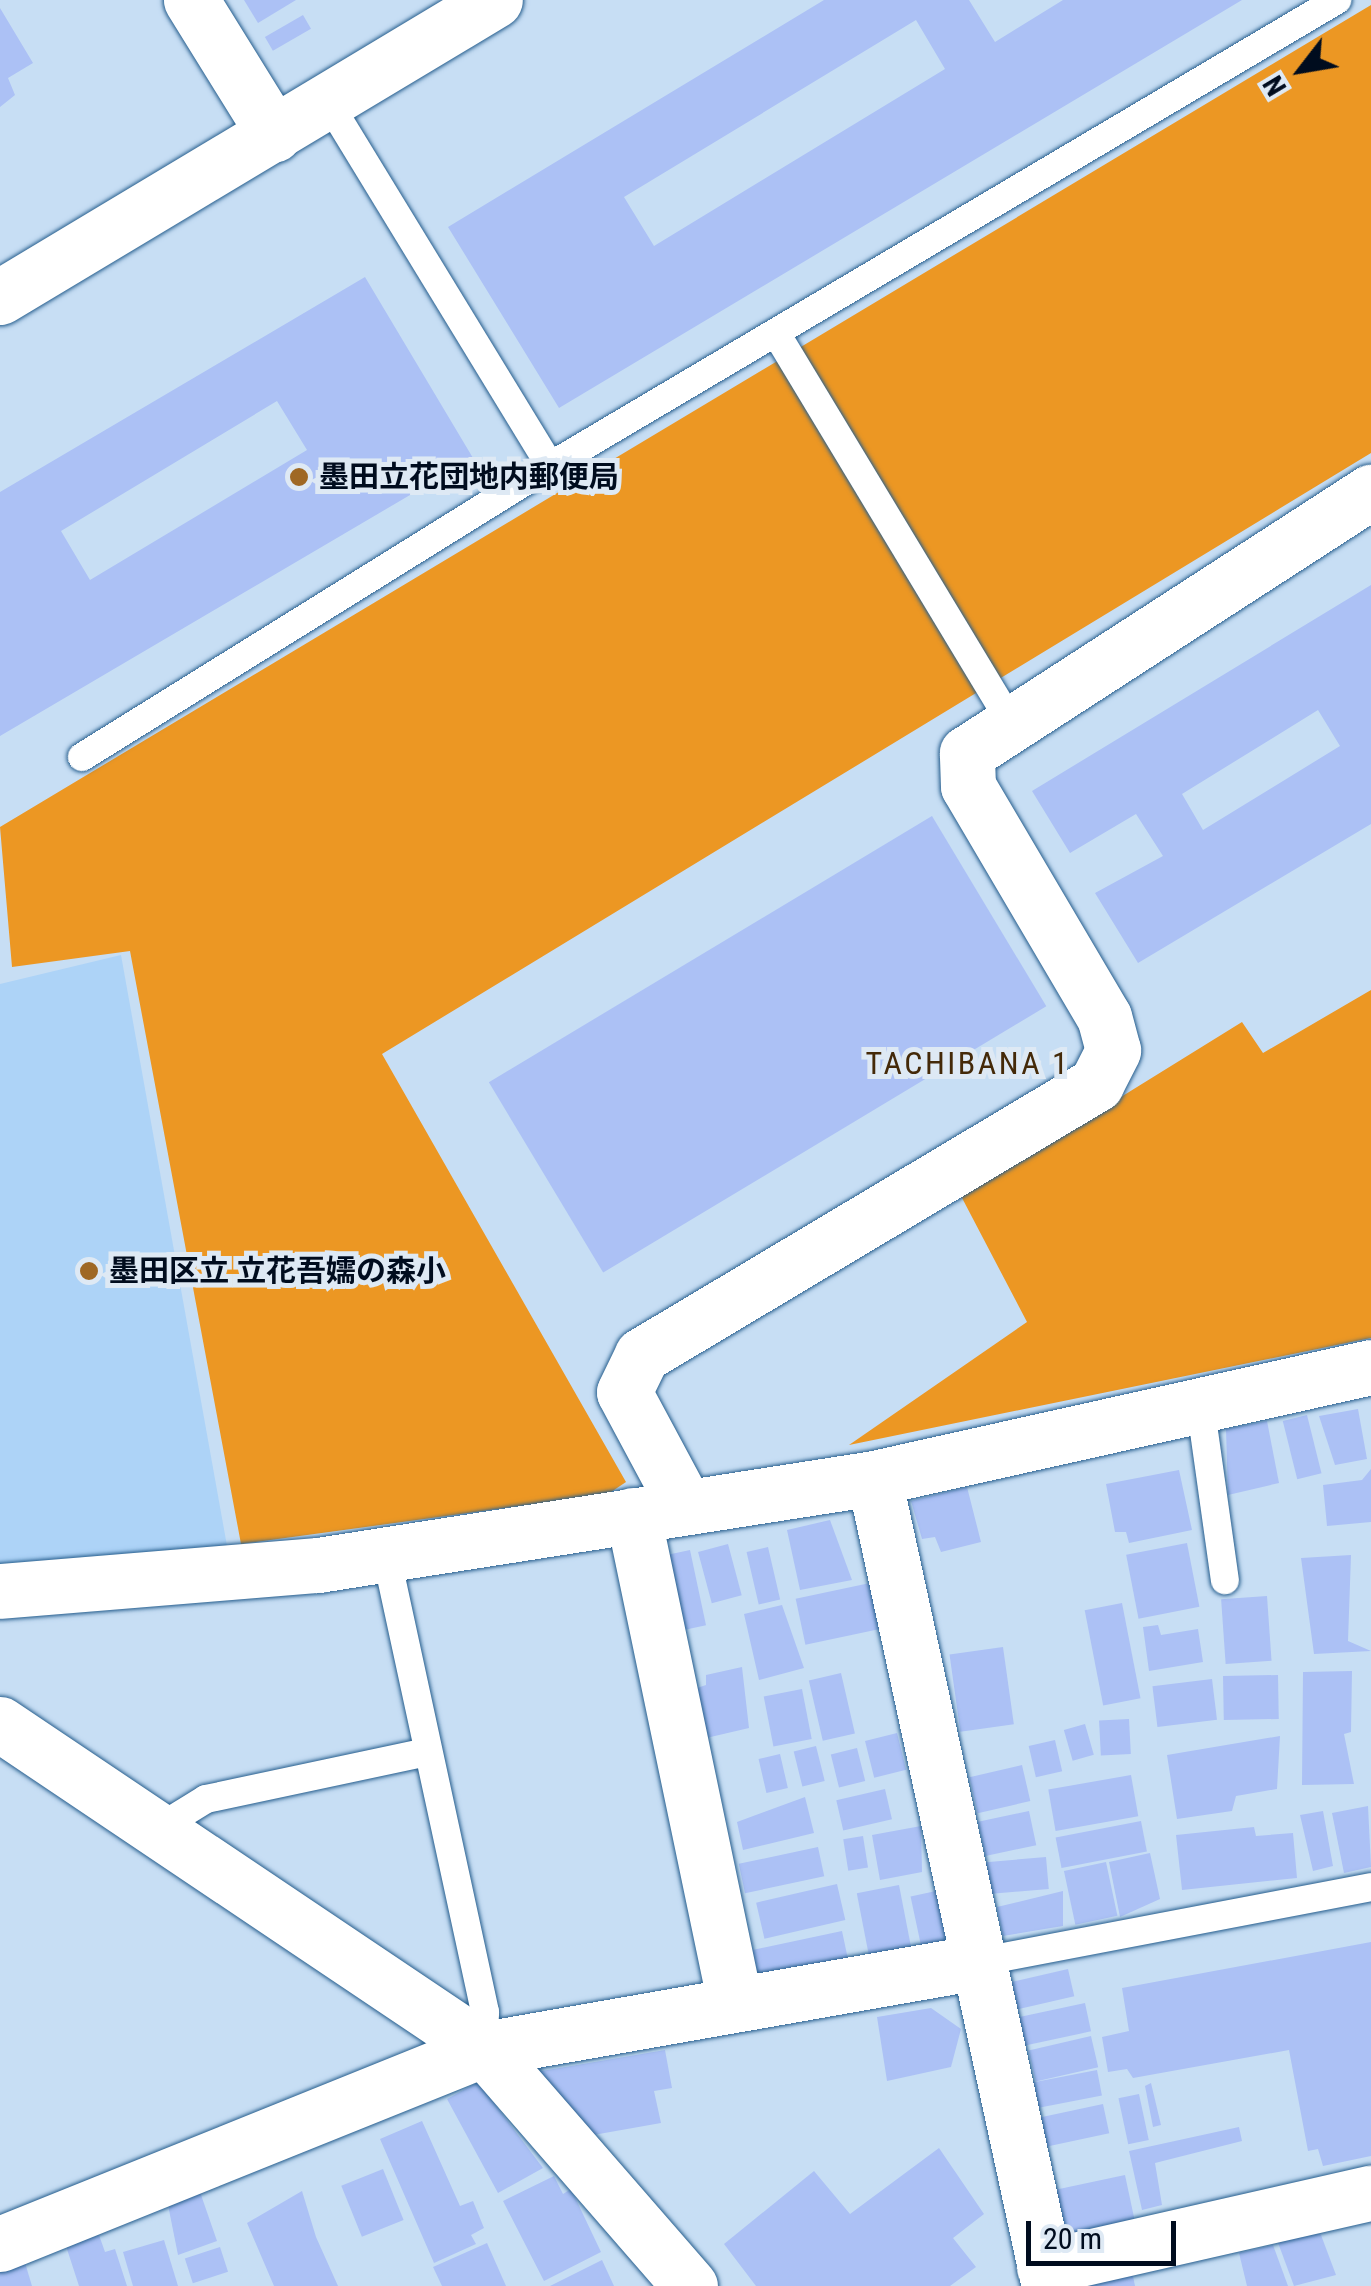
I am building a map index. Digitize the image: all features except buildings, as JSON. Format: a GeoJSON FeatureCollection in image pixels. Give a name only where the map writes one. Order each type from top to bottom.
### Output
{"type":"FeatureCollection","features":[{"type":"Feature","properties":{"kind":"street"},"geometry":{"type":"LineString","coordinates":[[191,0],[274,134]]}},
{"type":"Feature","properties":{"kind":"street"},"geometry":{"type":"LineString","coordinates":[[0,297],[496,0]]}},
{"type":"Feature","properties":{"kind":"street"},"geometry":{"type":"LineString","coordinates":[[735,2004],[659,1510],[624,1392],[642,1356],[1096,1084],[1113,1050],[1104,1017],[968,786],[967,753],[1010,721],[1371,492]]}},
{"type":"Feature","properties":{"kind":"street"},"geometry":{"type":"LineString","coordinates":[[0,1591],[386,1554],[874,1478],[1371,1367]]}},
{"type":"Feature","properties":{"kind":"street"},"geometry":{"type":"LineString","coordinates":[[874,1478],[1047,2276],[1371,2193]]}},
{"type":"Feature","properties":{"kind":"street"},"geometry":{"type":"LineString","coordinates":[[0,1724],[484,2049],[690,2286]]}},
{"type":"Feature","properties":{"kind":"street"},"geometry":{"type":"LineString","coordinates":[[0,2244],[484,2049],[978,1962]]}},
{"type":"Feature","properties":{"kind":"lane"},"geometry":{"type":"LineString","coordinates":[[82,757],[550,466],[779,338],[1336,0]]}},
{"type":"Feature","properties":{"kind":"lane"},"geometry":{"type":"LineString","coordinates":[[328,102],[550,466]]}},
{"type":"Feature","properties":{"kind":"lane"},"geometry":{"type":"LineString","coordinates":[[779,338],[1010,721]]}},
{"type":"Feature","properties":{"kind":"lane"},"geometry":{"type":"LineString","coordinates":[[1200,1404],[1225,1580]]}},
{"type":"Feature","properties":{"kind":"lane"},"geometry":{"type":"LineString","coordinates":[[386,1554],[486,2012],[484,2049]]}},
{"type":"Feature","properties":{"kind":"lane"},"geometry":{"type":"LineString","coordinates":[[154,1831],[206,1799],[427,1752]]}},
{"type":"Feature","properties":{"kind":"lane"},"geometry":{"type":"LineString","coordinates":[[978,1962],[1371,1887]]}},
{"type":"Feature","properties":{"kind":"shaded area"},"geometry":{"type":"Polygon","coordinates":[[[1371,5],[1371,453],[382,1054],[626,1482],[608,1494],[241,1544],[130,951],[12,967],[0,827],[1371,5]]]}},
{"type":"Feature","properties":{"kind":"shaded area","name":"墨田区立 立花吾嬬の森小"},"geometry":{"type":"Polygon","coordinates":[[[121,955],[229,1557],[0,1570],[0,984],[121,955]]]}},
{"type":"Feature","properties":{"kind":"shaded area"},"geometry":{"type":"Polygon","coordinates":[[[1371,990],[1371,1338],[849,1445],[1027,1322],[961,1196],[1242,1022],[1263,1053],[1371,990]]]}},
{"type":"Feature","properties":{"kind":"place","name":"墨田立花団地内郵便局"},"geometry":{"type":"Point","coordinates":[299,477]}},
{"type":"Feature","properties":{"kind":"place","name":"墨田区立 立花吾嬬の森小"},"geometry":{"type":"Point","coordinates":[89,1271]}},
{"type":"Feature","properties":{"kind":"district","name":"TACHIBANA 1"},"geometry":{"type":"Point","coordinates":[968,1063]}}]}
